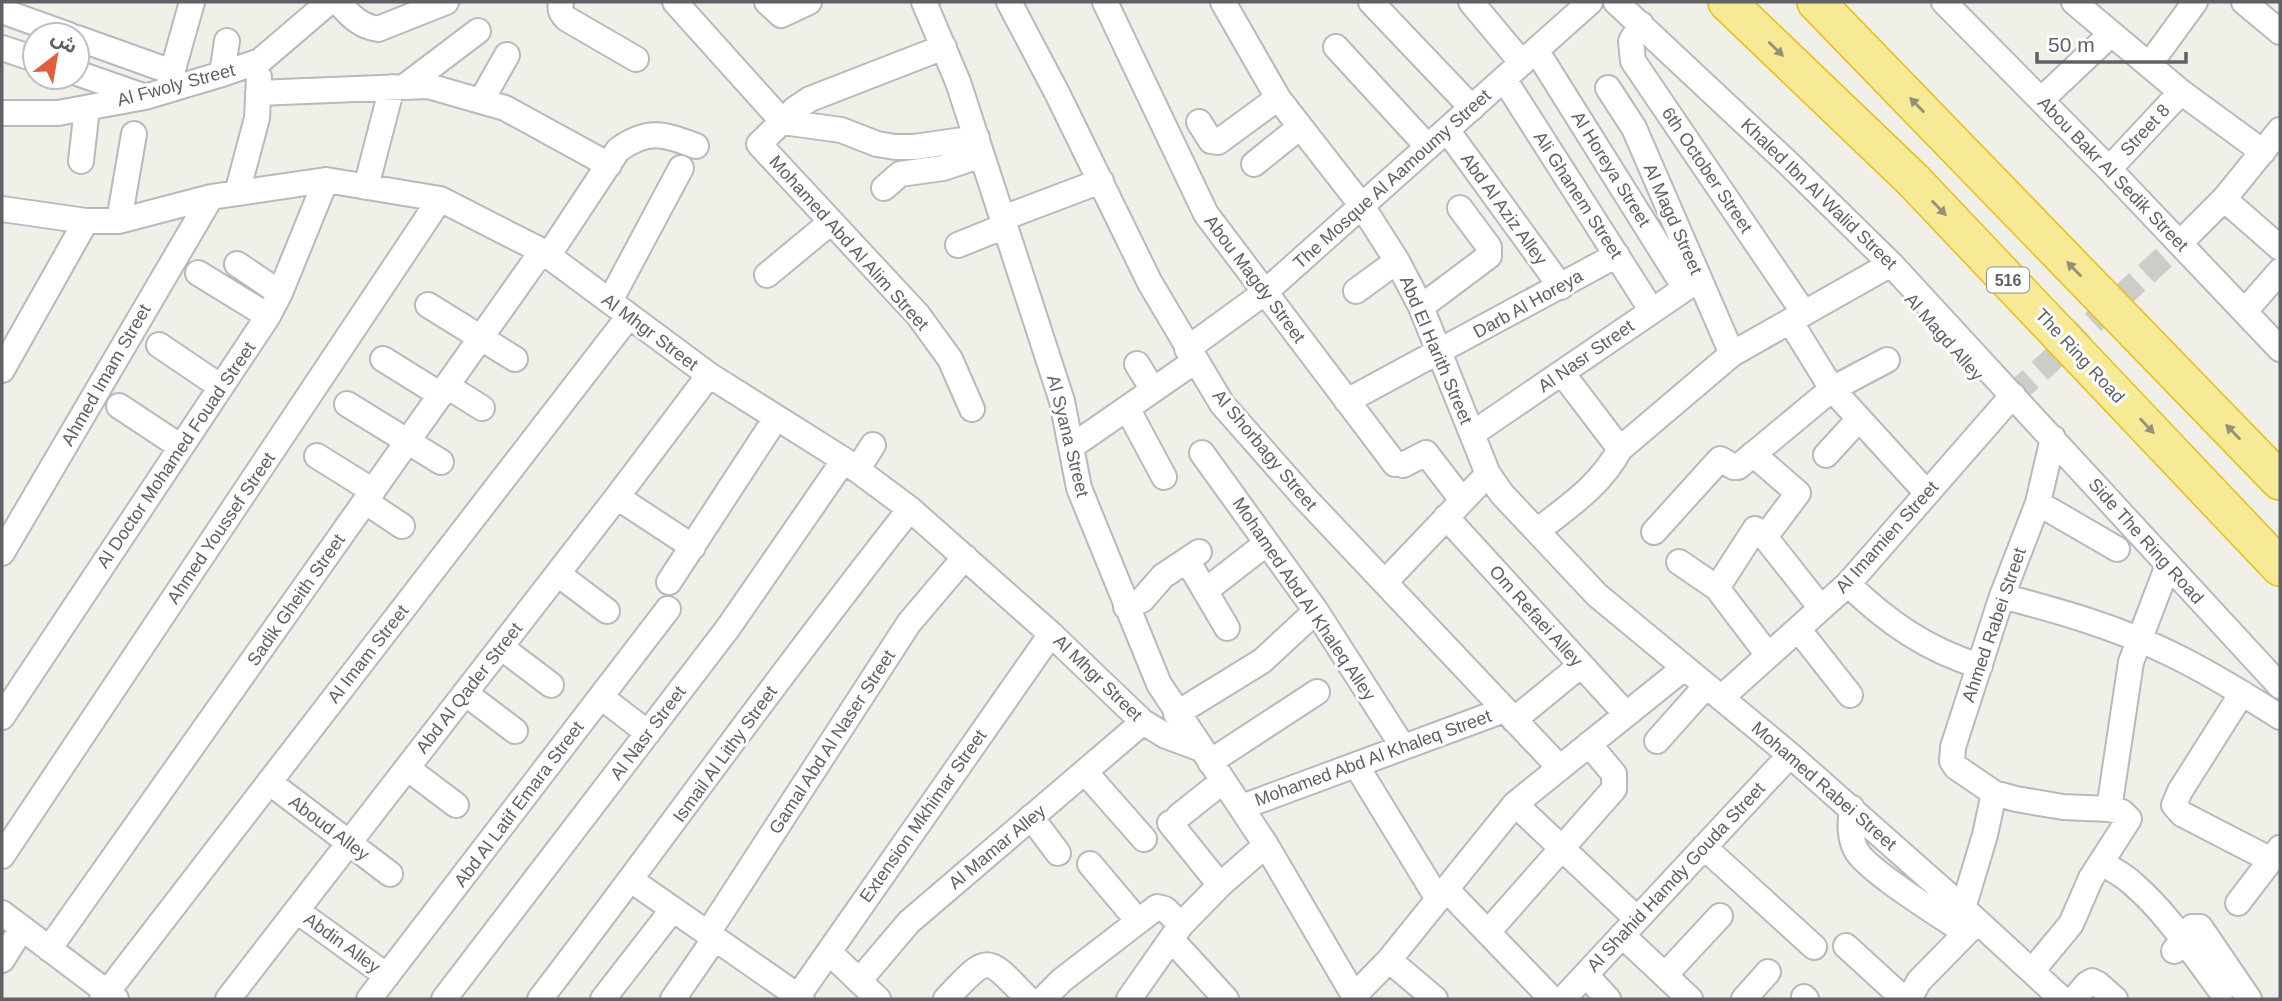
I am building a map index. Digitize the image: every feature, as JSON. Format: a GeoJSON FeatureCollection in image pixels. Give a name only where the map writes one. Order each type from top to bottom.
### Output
{"type":"FeatureCollection","features":[{"type":"Feature","properties":{"kind":"highway","name":"The Ring Road"},"geometry":{"type":"LineString","coordinates":[[1727,2],[1913,180],[2280,567]]}},
{"type":"Feature","properties":{"kind":"highway"},"geometry":{"type":"LineString","coordinates":[[1816,2],[2280,481]]}},
{"type":"Feature","properties":{"kind":"street"},"geometry":{"type":"LineString","coordinates":[[161,87],[192,2]]}},
{"type":"Feature","properties":{"kind":"street","name":"Al Fwoly Street"},"geometry":{"type":"LineString","coordinates":[[2,113],[58,113],[87,108],[161,87],[222,74],[260,61],[329,2]]}},
{"type":"Feature","properties":{"kind":"street"},"geometry":{"type":"LineString","coordinates":[[338,2],[356,21],[366,27],[378,29],[441,3]]}},
{"type":"Feature","properties":{"kind":"street"},"geometry":{"type":"LineString","coordinates":[[561,2],[559,8],[567,19],[636,59]]}},
{"type":"Feature","properties":{"kind":"street"},"geometry":{"type":"LineString","coordinates":[[675,2],[783,122],[841,130],[877,144],[895,147],[979,146]]}},
{"type":"Feature","properties":{"kind":"street"},"geometry":{"type":"LineString","coordinates":[[767,2],[781,15],[809,2]]}},
{"type":"Feature","properties":{"kind":"street","name":"Al Syana Street"},"geometry":{"type":"LineString","coordinates":[[924,2],[958,82],[1062,401],[1079,488],[1158,684],[1266,845],[1355,997]]}},
{"type":"Feature","properties":{"kind":"street","name":"Al Shorbagy Street"},"geometry":{"type":"LineString","coordinates":[[1009,2],[1150,283],[1222,404],[1304,497],[1560,768]]}},
{"type":"Feature","properties":{"kind":"street","name":"Abou Magdy Street"},"geometry":{"type":"LineString","coordinates":[[1105,2],[1206,214],[1264,293],[1399,464]]}},
{"type":"Feature","properties":{"kind":"street","name":"Abd El Harith Street"},"geometry":{"type":"LineString","coordinates":[[1223,2],[1278,98],[1362,206],[1397,261],[1421,307],[1488,474],[1502,494],[1597,595],[1684,667]]}},
{"type":"Feature","properties":{"kind":"street"},"geometry":{"type":"LineString","coordinates":[[1371,2],[1472,107]]}},
{"type":"Feature","properties":{"kind":"street"},"geometry":{"type":"LineString","coordinates":[[1471,2],[1521,64]]}},
{"type":"Feature","properties":{"kind":"street","name":"The Mosque Al Aamoumy Street"},"geometry":{"type":"LineString","coordinates":[[1071,447],[1153,390],[1590,2]]}},
{"type":"Feature","properties":{"kind":"street","name":"Khaled Ibn Al Walid Street"},"geometry":{"type":"LineString","coordinates":[[1616,2],[1887,266],[2009,401]]}},
{"type":"Feature","properties":{"kind":"street","name":"Abou Bakr Al Sedik Street"},"geometry":{"type":"LineString","coordinates":[[1944,2],[2279,345]]}},
{"type":"Feature","properties":{"kind":"street"},"geometry":{"type":"LineString","coordinates":[[2149,65],[2195,2]]}},
{"type":"Feature","properties":{"kind":"street"},"geometry":{"type":"LineString","coordinates":[[2244,2],[2280,32]]}},
{"type":"Feature","properties":{"kind":"street"},"geometry":{"type":"LineString","coordinates":[[2085,5],[2111,34],[2181,92],[2263,152]]}},
{"type":"Feature","properties":{"kind":"street"},"geometry":{"type":"LineString","coordinates":[[2,11],[30,21]]}},
{"type":"Feature","properties":{"kind":"street","name":"6th October Street"},"geometry":{"type":"LineString","coordinates":[[1641,24],[1630,41],[1633,61],[1797,317],[1832,389],[1926,492]]}},
{"type":"Feature","properties":{"kind":"street"},"geometry":{"type":"LineString","coordinates":[[366,187],[398,87],[478,32]]}},
{"type":"Feature","properties":{"kind":"street"},"geometry":{"type":"LineString","coordinates":[[2041,100],[2111,34]]}},
{"type":"Feature","properties":{"kind":"street"},"geometry":{"type":"LineString","coordinates":[[222,74],[227,41]]}},
{"type":"Feature","properties":{"kind":"street"},"geometry":{"type":"LineString","coordinates":[[91,46],[161,87]]}},
{"type":"Feature","properties":{"kind":"street"},"geometry":{"type":"LineString","coordinates":[[2,47],[21,54]]}},
{"type":"Feature","properties":{"kind":"street"},"geometry":{"type":"LineString","coordinates":[[783,122],[795,109],[810,99],[944,47]]}},
{"type":"Feature","properties":{"kind":"street"},"geometry":{"type":"LineString","coordinates":[[1336,47],[1428,147]]}},
{"type":"Feature","properties":{"kind":"street"},"geometry":{"type":"LineString","coordinates":[[481,101],[508,55]]}},
{"type":"Feature","properties":{"kind":"street"},"geometry":{"type":"LineString","coordinates":[[237,193],[257,118],[260,61]]}},
{"type":"Feature","properties":{"kind":"street","name":"Al Horeya Street"},"geometry":{"type":"LineString","coordinates":[[1521,64],[1618,181],[1692,283]]}},
{"type":"Feature","properties":{"kind":"street","name":"Ali Ghanem Street"},"geometry":{"type":"LineString","coordinates":[[1521,64],[1617,255],[1652,311]]}},
{"type":"Feature","properties":{"kind":"street"},"geometry":{"type":"LineString","coordinates":[[91,75],[161,87]]}},
{"type":"Feature","properties":{"kind":"street"},"geometry":{"type":"LineString","coordinates":[[258,93],[428,86],[505,108],[609,165]]}},
{"type":"Feature","properties":{"kind":"street","name":"Al Magd Street"},"geometry":{"type":"LineString","coordinates":[[1608,88],[1634,128],[1652,170],[1692,283],[1732,354]]}},
{"type":"Feature","properties":{"kind":"street","name":"Street 8"},"geometry":{"type":"LineString","coordinates":[[2109,169],[2181,92]]}},
{"type":"Feature","properties":{"kind":"street"},"geometry":{"type":"LineString","coordinates":[[1199,122],[1212,141],[1218,142],[1278,98]]}},
{"type":"Feature","properties":{"kind":"street"},"geometry":{"type":"LineString","coordinates":[[81,161],[87,108]]}},
{"type":"Feature","properties":{"kind":"street","name":"Mohamed Abd Al Alim Street"},"geometry":{"type":"LineString","coordinates":[[783,122],[759,144],[935,337],[950,359],[972,409]]}},
{"type":"Feature","properties":{"kind":"street"},"geometry":{"type":"LineString","coordinates":[[1254,164],[1300,127]]}},
{"type":"Feature","properties":{"kind":"street","name":"Abd Al Aziz Alley"},"geometry":{"type":"LineString","coordinates":[[1447,130],[1561,287]]}},
{"type":"Feature","properties":{"kind":"street"},"geometry":{"type":"LineString","coordinates":[[2180,243],[2224,199],[2280,130]]}},
{"type":"Feature","properties":{"kind":"street"},"geometry":{"type":"LineString","coordinates":[[119,221],[134,134]]}},
{"type":"Feature","properties":{"kind":"street","name":"Sadik Gheith Street"},"geometry":{"type":"LineString","coordinates":[[50,949],[444,391],[618,150],[633,139],[650,134],[668,135],[696,146]]}},
{"type":"Feature","properties":{"kind":"street"},"geometry":{"type":"LineString","coordinates":[[884,188],[900,174],[943,168],[979,146]]}},
{"type":"Feature","properties":{"kind":"street"},"geometry":{"type":"LineString","coordinates":[[610,301],[681,168]]}},
{"type":"Feature","properties":{"kind":"street"},"geometry":{"type":"LineString","coordinates":[[1618,181],[1652,170]]}},
{"type":"Feature","properties":{"kind":"street","name":"Al Mhgr Street"},"geometry":{"type":"LineString","coordinates":[[2,209],[86,221],[119,221],[211,197],[326,180],[440,200],[545,254],[709,375],[851,465],[911,509],[1051,634],[1143,722],[1212,764]]}},
{"type":"Feature","properties":{"kind":"street","name":"Al Doctor Mohamed Fouad Street"},"geometry":{"type":"LineString","coordinates":[[2,716],[268,316],[326,180]]}},
{"type":"Feature","properties":{"kind":"street"},"geometry":{"type":"LineString","coordinates":[[958,245],[1004,222],[1101,181]]}},
{"type":"Feature","properties":{"kind":"street","name":"Ahmed Imam Street"},"geometry":{"type":"LineString","coordinates":[[2,553],[211,197]]}},
{"type":"Feature","properties":{"kind":"street"},"geometry":{"type":"LineString","coordinates":[[2224,199],[2280,248]]}},
{"type":"Feature","properties":{"kind":"street","name":"Ahmed Youssef Street"},"geometry":{"type":"LineString","coordinates":[[2,856],[440,200]]}},
{"type":"Feature","properties":{"kind":"street"},"geometry":{"type":"LineString","coordinates":[[1421,307],[1489,256],[1489,247],[1460,208]]}},
{"type":"Feature","properties":{"kind":"street"},"geometry":{"type":"LineString","coordinates":[[2,370],[86,221]]}},
{"type":"Feature","properties":{"kind":"street"},"geometry":{"type":"LineString","coordinates":[[767,275],[831,222]]}},
{"type":"Feature","properties":{"kind":"street","name":"Darb Al Horeya"},"geometry":{"type":"LineString","coordinates":[[1348,401],[1617,255]]}},
{"type":"Feature","properties":{"kind":"street"},"geometry":{"type":"LineString","coordinates":[[1356,291],[1397,261]]}},
{"type":"Feature","properties":{"kind":"street"},"geometry":{"type":"LineString","coordinates":[[237,264],[280,293]]}},
{"type":"Feature","properties":{"kind":"street"},"geometry":{"type":"LineString","coordinates":[[1537,531],[1593,486],[1609,469],[1619,449],[1732,354],[1887,266]]}},
{"type":"Feature","properties":{"kind":"street"},"geometry":{"type":"LineString","coordinates":[[2245,311],[2280,271]]}},
{"type":"Feature","properties":{"kind":"street"},"geometry":{"type":"LineString","coordinates":[[198,273],[268,316]]}},
{"type":"Feature","properties":{"kind":"street","name":"Al Nasr Street"},"geometry":{"type":"LineString","coordinates":[[1472,434],[1692,283]]}},
{"type":"Feature","properties":{"kind":"street"},"geometry":{"type":"LineString","coordinates":[[428,305],[515,359]]}},
{"type":"Feature","properties":{"kind":"street","name":"Al Imam Street"},"geometry":{"type":"LineString","coordinates":[[108,997],[269,782],[629,316]]}},
{"type":"Feature","properties":{"kind":"street"},"geometry":{"type":"LineString","coordinates":[[159,345],[221,387]]}},
{"type":"Feature","properties":{"kind":"street"},"geometry":{"type":"LineString","coordinates":[[383,359],[482,408]]}},
{"type":"Feature","properties":{"kind":"street"},"geometry":{"type":"LineString","coordinates":[[1654,532],[1720,459],[1736,468],[1832,389],[1887,360]]}},
{"type":"Feature","properties":{"kind":"street"},"geometry":{"type":"LineString","coordinates":[[1137,364],[1153,390]]}},
{"type":"Feature","properties":{"kind":"street"},"geometry":{"type":"LineString","coordinates":[[1562,373],[1619,449]]}},
{"type":"Feature","properties":{"kind":"street","name":"Abd Al Qader Street"},"geometry":{"type":"LineString","coordinates":[[242,995],[297,911],[709,375]]}},
{"type":"Feature","properties":{"kind":"street","name":"Side The Ring Road"},"geometry":{"type":"LineString","coordinates":[[2009,401],[2053,438],[2280,686]]}},
{"type":"Feature","properties":{"kind":"street","name":"Al Imamien Street"},"geometry":{"type":"LineString","coordinates":[[1657,741],[1713,692],[1768,655],[1847,584],[2009,401]]}},
{"type":"Feature","properties":{"kind":"street"},"geometry":{"type":"LineString","coordinates":[[347,404],[441,462]]}},
{"type":"Feature","properties":{"kind":"street"},"geometry":{"type":"LineString","coordinates":[[119,406],[181,447]]}},
{"type":"Feature","properties":{"kind":"street"},"geometry":{"type":"LineString","coordinates":[[1127,408],[1164,477]]}},
{"type":"Feature","properties":{"kind":"street"},"geometry":{"type":"LineString","coordinates":[[669,582],[776,418]]}},
{"type":"Feature","properties":{"kind":"street"},"geometry":{"type":"LineString","coordinates":[[1826,455],[1859,419]]}},
{"type":"Feature","properties":{"kind":"street","name":"Ahmed Rabei Street"},"geometry":{"type":"LineString","coordinates":[[1994,793],[1956,767],[1951,755],[2002,596],[2038,503],[2053,438]]}},
{"type":"Feature","properties":{"kind":"street","name":"Al Nasr Street"},"geometry":{"type":"LineString","coordinates":[[444,999],[851,465],[873,445]]}},
{"type":"Feature","properties":{"kind":"street","name":"Mohamed Abd Al Khaleq Alley"},"geometry":{"type":"LineString","coordinates":[[1202,453],[1317,611],[1403,747]]}},
{"type":"Feature","properties":{"kind":"street","name":"Om Refaei Alley"},"geometry":{"type":"LineString","coordinates":[[1399,464],[1426,453],[1454,509],[1581,665],[1626,714]]}},
{"type":"Feature","properties":{"kind":"street"},"geometry":{"type":"LineString","coordinates":[[1753,454],[1798,493],[1765,537]]}},
{"type":"Feature","properties":{"kind":"street"},"geometry":{"type":"LineString","coordinates":[[317,456],[402,526]]}},
{"type":"Feature","properties":{"kind":"street"},"geometry":{"type":"LineString","coordinates":[[1385,583],[1488,474]]}},
{"type":"Feature","properties":{"kind":"street"},"geometry":{"type":"LineString","coordinates":[[617,497],[693,547]]}},
{"type":"Feature","properties":{"kind":"street"},"geometry":{"type":"LineString","coordinates":[[2038,503],[2117,549]]}},
{"type":"Feature","properties":{"kind":"street","name":"Ismail Al Lithy Street"},"geometry":{"type":"LineString","coordinates":[[540,999],[839,598],[911,509]]}},
{"type":"Feature","properties":{"kind":"street"},"geometry":{"type":"LineString","coordinates":[[1717,588],[1752,531],[1758,530],[1821,608]]}},
{"type":"Feature","properties":{"kind":"street"},"geometry":{"type":"LineString","coordinates":[[1205,591],[1267,543]]}},
{"type":"Feature","properties":{"kind":"street"},"geometry":{"type":"LineString","coordinates":[[1126,607],[1142,600],[1163,576],[1193,556],[1205,591],[1227,628]]}},
{"type":"Feature","properties":{"kind":"street","name":"Gamal Abd Al Naser Street"},"geometry":{"type":"LineString","coordinates":[[673,999],[909,623],[965,557]]}},
{"type":"Feature","properties":{"kind":"street"},"geometry":{"type":"LineString","coordinates":[[1679,562],[1717,588],[1768,655]]}},
{"type":"Feature","properties":{"kind":"street"},"geometry":{"type":"LineString","coordinates":[[2109,809],[2126,686],[2138,639],[2168,565]]}},
{"type":"Feature","properties":{"kind":"street"},"geometry":{"type":"LineString","coordinates":[[558,574],[607,611]]}},
{"type":"Feature","properties":{"kind":"street"},"geometry":{"type":"LineString","coordinates":[[1847,584],[1904,632],[1951,657],[1979,666]]}},
{"type":"Feature","properties":{"kind":"street"},"geometry":{"type":"LineString","coordinates":[[2002,596],[2071,615],[2138,639],[2169,653],[2280,717]]}},
{"type":"Feature","properties":{"kind":"street","name":"Abd Al Latif Emara Street"},"geometry":{"type":"LineString","coordinates":[[369,999],[668,609]]}},
{"type":"Feature","properties":{"kind":"street"},"geometry":{"type":"LineString","coordinates":[[1177,714],[1262,661],[1317,611]]}},
{"type":"Feature","properties":{"kind":"street"},"geometry":{"type":"LineString","coordinates":[[1798,629],[1850,695]]}},
{"type":"Feature","properties":{"kind":"street","name":"Extension Mkhimar Street"},"geometry":{"type":"LineString","coordinates":[[799,998],[1051,634]]}},
{"type":"Feature","properties":{"kind":"street"},"geometry":{"type":"LineString","coordinates":[[501,647],[551,685]]}},
{"type":"Feature","properties":{"kind":"street","name":"Mohamed Abd Al Khaleq Street"},"geometry":{"type":"LineString","coordinates":[[1242,807],[1403,747],[1509,715],[1581,665]]}},
{"type":"Feature","properties":{"kind":"street"},"geometry":{"type":"LineString","coordinates":[[1355,997],[1389,960],[1515,804],[1684,667]]}},
{"type":"Feature","properties":{"kind":"street","name":"Mohamed Rabei Street"},"geometry":{"type":"LineString","coordinates":[[1684,667],[1852,808],[1969,921],[2032,971],[2062,999]]}},
{"type":"Feature","properties":{"kind":"street"},"geometry":{"type":"LineString","coordinates":[[1220,885],[1175,819],[1212,764],[1317,692]]}},
{"type":"Feature","properties":{"kind":"street"},"geometry":{"type":"LineString","coordinates":[[465,693],[515,731]]}},
{"type":"Feature","properties":{"kind":"street"},"geometry":{"type":"LineString","coordinates":[[2238,903],[2276,854],[2182,814],[2174,805],[2242,694]]}},
{"type":"Feature","properties":{"kind":"street"},"geometry":{"type":"LineString","coordinates":[[601,697],[648,733]]}},
{"type":"Feature","properties":{"kind":"street","name":"Al Mamar Alley"},"geometry":{"type":"LineString","coordinates":[[859,981],[909,922],[1143,722]]}},
{"type":"Feature","properties":{"kind":"street"},"geometry":{"type":"LineString","coordinates":[[1488,932],[1614,789],[1614,774],[1589,744]]}},
{"type":"Feature","properties":{"kind":"street","name":"Al Shahid Hamdy Gouda Street"},"geometry":{"type":"LineString","coordinates":[[1563,999],[1790,755]]}},
{"type":"Feature","properties":{"kind":"street"},"geometry":{"type":"LineString","coordinates":[[1356,765],[1442,894],[1488,932],[1552,999]]}},
{"type":"Feature","properties":{"kind":"street"},"geometry":{"type":"LineString","coordinates":[[407,768],[456,805]]}},
{"type":"Feature","properties":{"kind":"street"},"geometry":{"type":"LineString","coordinates":[[1085,772],[1144,839]]}},
{"type":"Feature","properties":{"kind":"street","name":"Aboud Alley"},"geometry":{"type":"LineString","coordinates":[[269,782],[390,874]]}},
{"type":"Feature","properties":{"kind":"street"},"geometry":{"type":"LineString","coordinates":[[1846,946],[1907,999],[1969,921],[1994,793],[2039,804],[2122,812],[2129,819],[2091,878],[2071,924],[2032,971]]}},
{"type":"Feature","properties":{"kind":"street"},"geometry":{"type":"LineString","coordinates":[[1515,804],[1562,849],[1630,927],[1665,975],[1690,999]]}},
{"type":"Feature","properties":{"kind":"street"},"geometry":{"type":"LineString","coordinates":[[1031,817],[1058,853]]}},
{"type":"Feature","properties":{"kind":"street"},"geometry":{"type":"LineString","coordinates":[[1129,999],[1176,932],[1220,885],[1266,845]]}},
{"type":"Feature","properties":{"kind":"street"},"geometry":{"type":"LineString","coordinates":[[1704,847],[1814,947]]}},
{"type":"Feature","properties":{"kind":"street"},"geometry":{"type":"LineString","coordinates":[[2101,863],[2130,881],[2168,919],[2177,953],[2212,989],[2236,990]]}},
{"type":"Feature","properties":{"kind":"street"},"geometry":{"type":"LineString","coordinates":[[1090,864],[1138,921]]}},
{"type":"Feature","properties":{"kind":"street"},"geometry":{"type":"LineString","coordinates":[[631,880],[799,998]]}},
{"type":"Feature","properties":{"kind":"street"},"geometry":{"type":"LineString","coordinates":[[1043,999],[1062,979],[1157,907],[1161,907],[1176,932],[1226,999]]}},
{"type":"Feature","properties":{"kind":"street"},"geometry":{"type":"LineString","coordinates":[[603,999],[673,909]]}},
{"type":"Feature","properties":{"kind":"street","name":"Abdin Alley"},"geometry":{"type":"LineString","coordinates":[[297,911],[387,976]]}},
{"type":"Feature","properties":{"kind":"street"},"geometry":{"type":"LineString","coordinates":[[2,913],[108,997]]}},
{"type":"Feature","properties":{"kind":"street"},"geometry":{"type":"LineString","coordinates":[[1665,975],[1720,916]]}},
{"type":"Feature","properties":{"kind":"street"},"geometry":{"type":"LineString","coordinates":[[2177,953],[2194,926],[2200,927],[2236,990]]}},
{"type":"Feature","properties":{"kind":"street"},"geometry":{"type":"LineString","coordinates":[[2,960],[22,928]]}},
{"type":"Feature","properties":{"kind":"street"},"geometry":{"type":"LineString","coordinates":[[829,952],[878,999]]}},
{"type":"Feature","properties":{"kind":"street"},"geometry":{"type":"LineString","coordinates":[[1389,960],[1435,999]]}},
{"type":"Feature","properties":{"kind":"street"},"geometry":{"type":"LineString","coordinates":[[946,999],[978,967],[987,964],[1010,964],[1028,999]]}},
{"type":"Feature","properties":{"kind":"street"},"geometry":{"type":"LineString","coordinates":[[1744,999],[1768,972]]}},
{"type":"Feature","properties":{"kind":"street"},"geometry":{"type":"LineString","coordinates":[[1586,975],[1608,999]]}},
{"type":"Feature","properties":{"kind":"street"},"geometry":{"type":"LineString","coordinates":[[2074,999],[2092,981],[2115,999]]}},
{"type":"Feature","properties":{"kind":"tunnel"},"geometry":{"type":"LineString","coordinates":[[2013,395],[2180,243]]}}]}
